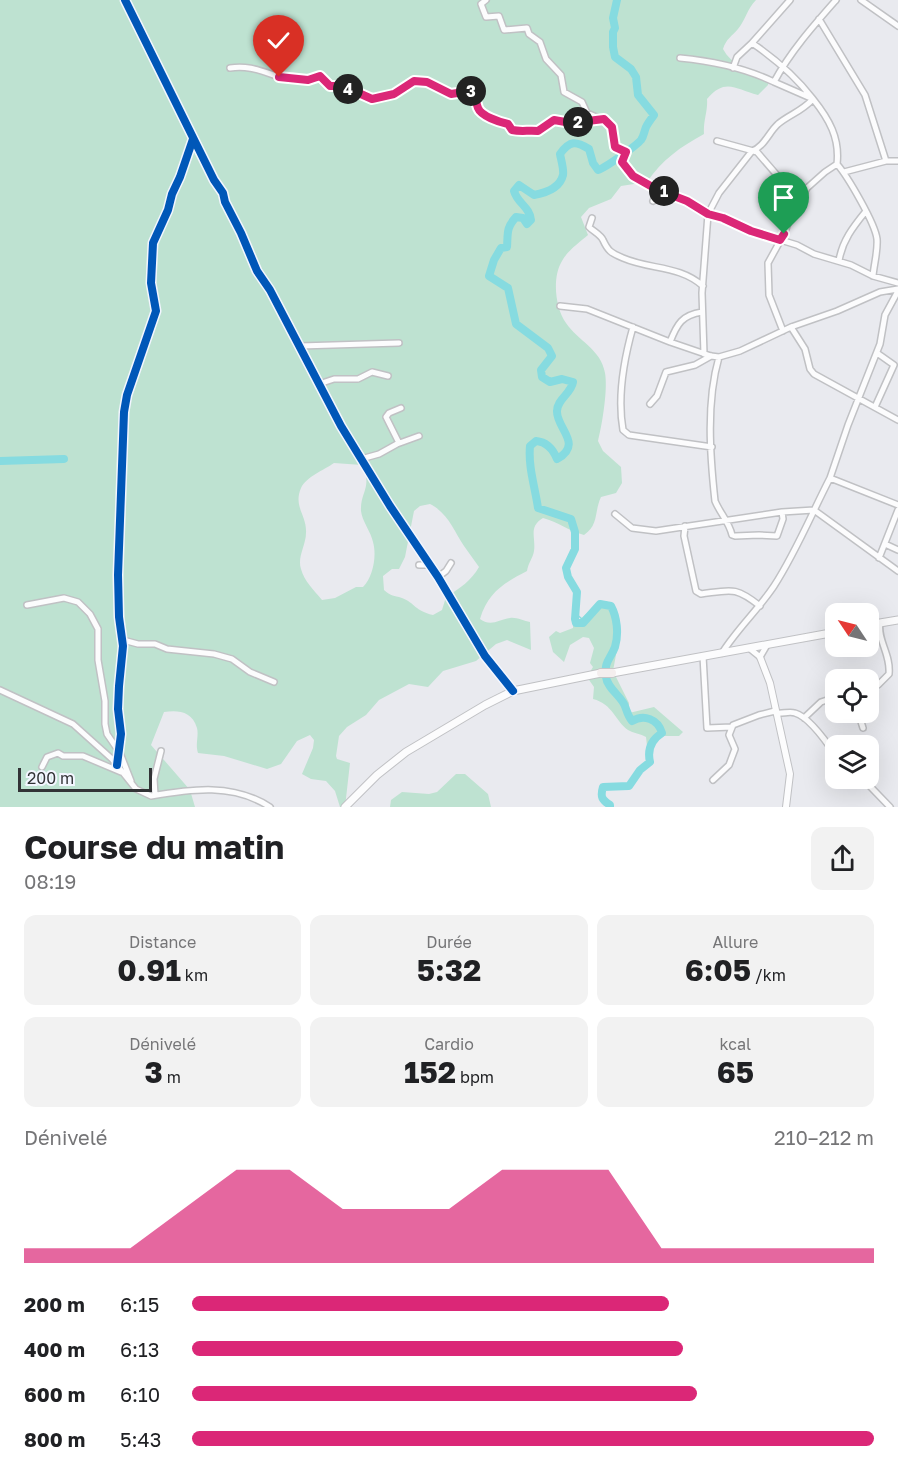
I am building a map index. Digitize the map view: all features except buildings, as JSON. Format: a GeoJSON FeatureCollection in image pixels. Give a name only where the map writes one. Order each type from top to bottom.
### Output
{"type":"FeatureCollection","features":[{"type":"Feature","properties":{"kind":"main road"},"geometry":{"type":"LineString","coordinates":[[880,623],[898,620]]}},
{"type":"Feature","properties":{"kind":"main road"},"geometry":{"type":"LineString","coordinates":[[345,807],[377,775],[406,752],[513,691],[601,673],[612,673],[825,634]]}},
{"type":"Feature","properties":{"kind":"street"},"geometry":{"type":"LineString","coordinates":[[125,0],[193,139],[223,193],[257,271],[270,290],[361,459],[438,577],[485,656],[513,691]]}},
{"type":"Feature","properties":{"kind":"street"},"geometry":{"type":"LineString","coordinates":[[486,0],[481,4],[486,17],[499,16],[504,30],[527,28],[530,34],[540,42],[546,58],[561,75],[564,92],[582,102],[587,113],[604,119],[612,127],[615,147],[626,152],[622,162],[633,176],[687,201],[708,214],[751,231],[797,245],[814,254],[839,261],[873,276],[898,283]]}},
{"type":"Feature","properties":{"kind":"street"},"geometry":{"type":"LineString","coordinates":[[733,68],[737,57],[790,0]]}},
{"type":"Feature","properties":{"kind":"street"},"geometry":{"type":"LineString","coordinates":[[774,82],[819,19],[836,0]]}},
{"type":"Feature","properties":{"kind":"street"},"geometry":{"type":"LineString","coordinates":[[861,0],[898,26]]}},
{"type":"Feature","properties":{"kind":"street"},"geometry":{"type":"LineString","coordinates":[[819,19],[865,95],[886,162]]}},
{"type":"Feature","properties":{"kind":"street"},"geometry":{"type":"LineString","coordinates":[[752,43],[805,87],[830,122],[834,131],[837,164],[866,211],[877,238],[878,246],[873,276]]}},
{"type":"Feature","properties":{"kind":"street"},"geometry":{"type":"LineString","coordinates":[[680,58],[706,61],[749,72],[813,99]]}},
{"type":"Feature","properties":{"kind":"street"},"geometry":{"type":"LineString","coordinates":[[230,68],[262,69],[268,74],[279,77],[308,80],[320,76],[330,86],[343,86],[372,99],[394,94],[414,81],[427,82],[451,94],[470,91],[474,93],[478,109],[482,113],[508,124],[512,130],[517,131],[529,129],[538,131],[554,120],[571,123],[604,119]]}},
{"type":"Feature","properties":{"kind":"street"},"geometry":{"type":"LineString","coordinates":[[704,354],[702,312],[708,214],[719,193],[752,151],[759,148],[778,124],[800,112],[813,99]]}},
{"type":"Feature","properties":{"kind":"street"},"geometry":{"type":"LineString","coordinates":[[117,765],[121,734],[119,686],[123,640],[120,626],[118,575],[124,412],[127,395],[156,311],[151,283],[153,243],[168,210],[193,139]]}},
{"type":"Feature","properties":{"kind":"street"},"geometry":{"type":"LineString","coordinates":[[717,141],[761,155],[789,189],[803,195]]}},
{"type":"Feature","properties":{"kind":"street"},"geometry":{"type":"LineString","coordinates":[[844,172],[898,161]]}},
{"type":"Feature","properties":{"kind":"street"},"geometry":{"type":"LineString","coordinates":[[783,331],[769,296],[768,263],[803,195],[813,182],[837,164]]}},
{"type":"Feature","properties":{"kind":"street"},"geometry":{"type":"LineString","coordinates":[[653,201],[658,189]]}},
{"type":"Feature","properties":{"kind":"street"},"geometry":{"type":"LineString","coordinates":[[839,261],[841,249],[866,211]]}},
{"type":"Feature","properties":{"kind":"street"},"geometry":{"type":"LineString","coordinates":[[592,218],[589,228],[603,239],[606,248],[611,252],[638,264],[687,274],[703,286]]}},
{"type":"Feature","properties":{"kind":"street"},"geometry":{"type":"LineString","coordinates":[[560,306],[587,309],[670,342],[719,357],[740,351],[791,327],[837,311],[880,292],[898,290]]}},
{"type":"Feature","properties":{"kind":"street"},"geometry":{"type":"LineString","coordinates":[[722,653],[730,639],[760,606],[796,550],[830,478],[877,353],[883,321],[898,290]]}},
{"type":"Feature","properties":{"kind":"street"},"geometry":{"type":"LineString","coordinates":[[670,342],[683,317],[702,312]]}},
{"type":"Feature","properties":{"kind":"street"},"geometry":{"type":"LineString","coordinates":[[633,327],[621,390],[623,430],[629,435],[712,447]]}},
{"type":"Feature","properties":{"kind":"street"},"geometry":{"type":"LineString","coordinates":[[791,327],[806,349],[812,371],[824,380],[898,420]]}},
{"type":"Feature","properties":{"kind":"street"},"geometry":{"type":"LineString","coordinates":[[300,346],[399,343]]}},
{"type":"Feature","properties":{"kind":"street"},"geometry":{"type":"LineString","coordinates":[[875,407],[894,365],[877,353]]}},
{"type":"Feature","properties":{"kind":"street"},"geometry":{"type":"LineString","coordinates":[[650,404],[657,396],[666,372],[695,365],[711,356]]}},
{"type":"Feature","properties":{"kind":"street"},"geometry":{"type":"LineString","coordinates":[[719,357],[713,387],[712,447],[715,501],[733,536],[777,536],[783,519],[782,512]]}},
{"type":"Feature","properties":{"kind":"street"},"geometry":{"type":"LineString","coordinates":[[319,384],[334,379],[362,378],[372,372],[388,376]]}},
{"type":"Feature","properties":{"kind":"street"},"geometry":{"type":"LineString","coordinates":[[399,443],[386,419],[389,413],[401,408]]}},
{"type":"Feature","properties":{"kind":"street"},"geometry":{"type":"LineString","coordinates":[[361,459],[380,454],[399,443],[419,436]]}},
{"type":"Feature","properties":{"kind":"street"},"geometry":{"type":"LineString","coordinates":[[830,478],[898,505]]}},
{"type":"Feature","properties":{"kind":"street"},"geometry":{"type":"LineString","coordinates":[[615,514],[632,528],[656,531],[782,512],[814,510],[898,571]]}},
{"type":"Feature","properties":{"kind":"street"},"geometry":{"type":"LineString","coordinates":[[879,558],[898,510]]}},
{"type":"Feature","properties":{"kind":"street"},"geometry":{"type":"LineString","coordinates":[[685,526],[684,536],[696,591],[701,594],[736,590],[760,606]]}},
{"type":"Feature","properties":{"kind":"street"},"geometry":{"type":"LineString","coordinates":[[885,544],[898,550]]}},
{"type":"Feature","properties":{"kind":"street"},"geometry":{"type":"LineString","coordinates":[[438,577],[451,563]]}},
{"type":"Feature","properties":{"kind":"street"},"geometry":{"type":"LineString","coordinates":[[419,565],[430,565]]}},
{"type":"Feature","properties":{"kind":"street"},"geometry":{"type":"LineString","coordinates":[[27,605],[64,598],[78,602],[90,614],[98,629],[98,660],[105,701],[107,734],[120,753],[133,786]]}},
{"type":"Feature","properties":{"kind":"street"},"geometry":{"type":"LineString","coordinates":[[879,684],[889,674],[889,659],[880,637],[880,623]]}},
{"type":"Feature","properties":{"kind":"street"},"geometry":{"type":"LineString","coordinates":[[123,640],[138,644],[155,644],[167,649],[194,650],[214,654],[231,659],[250,672],[274,682]]}},
{"type":"Feature","properties":{"kind":"street"},"geometry":{"type":"LineString","coordinates":[[760,657],[769,644]]}},
{"type":"Feature","properties":{"kind":"street"},"geometry":{"type":"LineString","coordinates":[[749,648],[760,657],[770,683],[790,774],[786,807]]}},
{"type":"Feature","properties":{"kind":"street"},"geometry":{"type":"LineString","coordinates":[[703,656],[707,728],[732,727],[750,718],[776,712],[796,713],[804,718],[825,741]]}},
{"type":"Feature","properties":{"kind":"street"},"geometry":{"type":"LineString","coordinates":[[0,690],[73,724],[117,765],[133,786],[143,793],[151,796],[200,789],[224,789],[251,797],[270,807]]}},
{"type":"Feature","properties":{"kind":"street"},"geometry":{"type":"LineString","coordinates":[[804,718],[825,701]]}},
{"type":"Feature","properties":{"kind":"street"},"geometry":{"type":"LineString","coordinates":[[861,723],[863,728]]}},
{"type":"Feature","properties":{"kind":"street"},"geometry":{"type":"LineString","coordinates":[[713,780],[731,761],[735,748],[729,735],[732,727]]}},
{"type":"Feature","properties":{"kind":"street"},"geometry":{"type":"LineString","coordinates":[[155,795],[154,779],[161,751]]}},
{"type":"Feature","properties":{"kind":"street"},"geometry":{"type":"LineString","coordinates":[[42,767],[47,757],[58,753],[63,756],[83,756],[122,772]]}},
{"type":"Feature","properties":{"kind":"street"},"geometry":{"type":"LineString","coordinates":[[873,789],[890,807]]}},
{"type":"Feature","properties":{"kind":"green space"},"geometry":{"type":"Polygon","coordinates":[[[0,0],[756,0],[723,49],[737,64],[769,80],[768,85],[758,95],[731,87],[720,88],[714,92],[707,99],[704,134],[672,155],[647,182],[621,186],[611,199],[589,208],[581,217],[588,235],[567,254],[559,268],[556,292],[562,317],[594,351],[603,365],[606,389],[598,441],[603,451],[621,467],[622,483],[616,493],[601,497],[594,523],[584,535],[543,518],[538,521],[534,529],[533,556],[527,571],[504,584],[487,602],[480,619],[484,621],[491,623],[512,618],[530,622],[531,650],[507,640],[496,644],[476,661],[443,671],[428,687],[409,684],[379,700],[366,715],[347,727],[339,736],[336,756],[337,759],[350,763],[345,807],[340,807],[335,791],[326,781],[311,779],[302,774],[313,748],[314,740],[310,735],[297,741],[281,764],[267,769],[224,756],[198,753],[195,722],[188,715],[174,711],[164,712],[151,745],[190,790],[195,807],[0,807],[0,0]],[[334,463],[307,480],[299,495],[299,506],[306,527],[300,560],[301,569],[322,600],[335,598],[356,587],[363,587],[372,572],[374,560],[373,542],[361,511],[366,484],[362,465],[334,463]],[[430,504],[420,506],[414,511],[405,557],[399,569],[392,569],[383,576],[384,590],[433,615],[442,610],[446,597],[469,580],[479,567],[446,517],[430,504]]]}},
{"type":"Feature","properties":{"kind":"green space"},"geometry":{"type":"Polygon","coordinates":[[[607,601],[620,633],[613,671],[629,703],[629,713],[654,707],[683,732],[679,736],[664,736],[647,746],[646,737],[628,730],[605,705],[593,699],[594,687],[587,677],[593,667],[590,663],[594,648],[589,638],[583,637],[570,645],[564,662],[553,652],[549,637],[556,631],[560,633],[573,628],[573,624],[599,604],[607,601]]]}},
{"type":"Feature","properties":{"kind":"green space"},"geometry":{"type":"Polygon","coordinates":[[[456,774],[465,774],[488,794],[491,807],[390,807],[391,800],[402,792],[429,794],[437,792],[456,774]]]}},
{"type":"Feature","properties":{"kind":"waterway"},"geometry":{"type":"LineString","coordinates":[[610,807],[602,798],[603,787],[629,786],[640,770],[650,762],[651,745],[662,733],[657,724],[650,719],[641,718],[632,721],[624,704],[607,681],[607,664],[617,637],[616,620],[611,606],[600,604],[583,623],[576,623],[577,592],[568,577],[566,568],[575,549],[575,532],[571,519],[538,508],[530,454],[530,446],[536,441],[549,447],[557,459],[568,448],[569,442],[557,411],[559,403],[570,390],[573,382],[562,379],[550,382],[542,377],[541,370],[552,356],[548,348],[516,324],[508,288],[489,276],[501,248],[507,247],[508,231],[513,221],[516,217],[523,218],[527,224],[531,220],[514,191],[519,185],[534,195],[555,187],[563,175],[560,154],[573,143],[589,149],[593,163],[598,170],[602,168],[641,140],[654,115],[638,95],[636,77],[631,69],[615,57],[613,18],[617,0]]}},
{"type":"Feature","properties":{"kind":"waterway"},"geometry":{"type":"LineString","coordinates":[[0,461],[64,459]]}},
{"type":"Feature","properties":{"kind":"waterway"},"geometry":{"type":"LineString","coordinates":[[574,612],[583,623]]}},
{"type":"Feature","properties":{"kind":"cycle path"},"geometry":{"type":"LineString","coordinates":[[125,0],[214,180],[223,193],[257,271],[270,290],[341,426],[390,506],[438,577],[485,656],[513,691]]}},
{"type":"Feature","properties":{"kind":"cycle path"},"geometry":{"type":"LineString","coordinates":[[117,765],[121,734],[118,709],[123,646],[119,617],[118,575],[124,412],[127,395],[156,311],[151,283],[153,243],[168,210],[193,139]]}},
{"type":"Feature","properties":{"kind":"route"},"geometry":{"type":"LineString","coordinates":[[279,77],[308,80],[320,76],[330,86],[343,86],[372,99],[394,94],[414,81],[427,82],[451,94],[470,91],[474,93],[478,109],[482,113],[496,121],[508,124],[512,130],[517,131],[529,129],[538,131],[551,120],[576,123],[591,119],[604,119],[612,127],[615,147],[626,152],[622,162],[633,176],[656,189],[674,194],[708,214],[751,231],[780,240],[784,234]]}}]}
